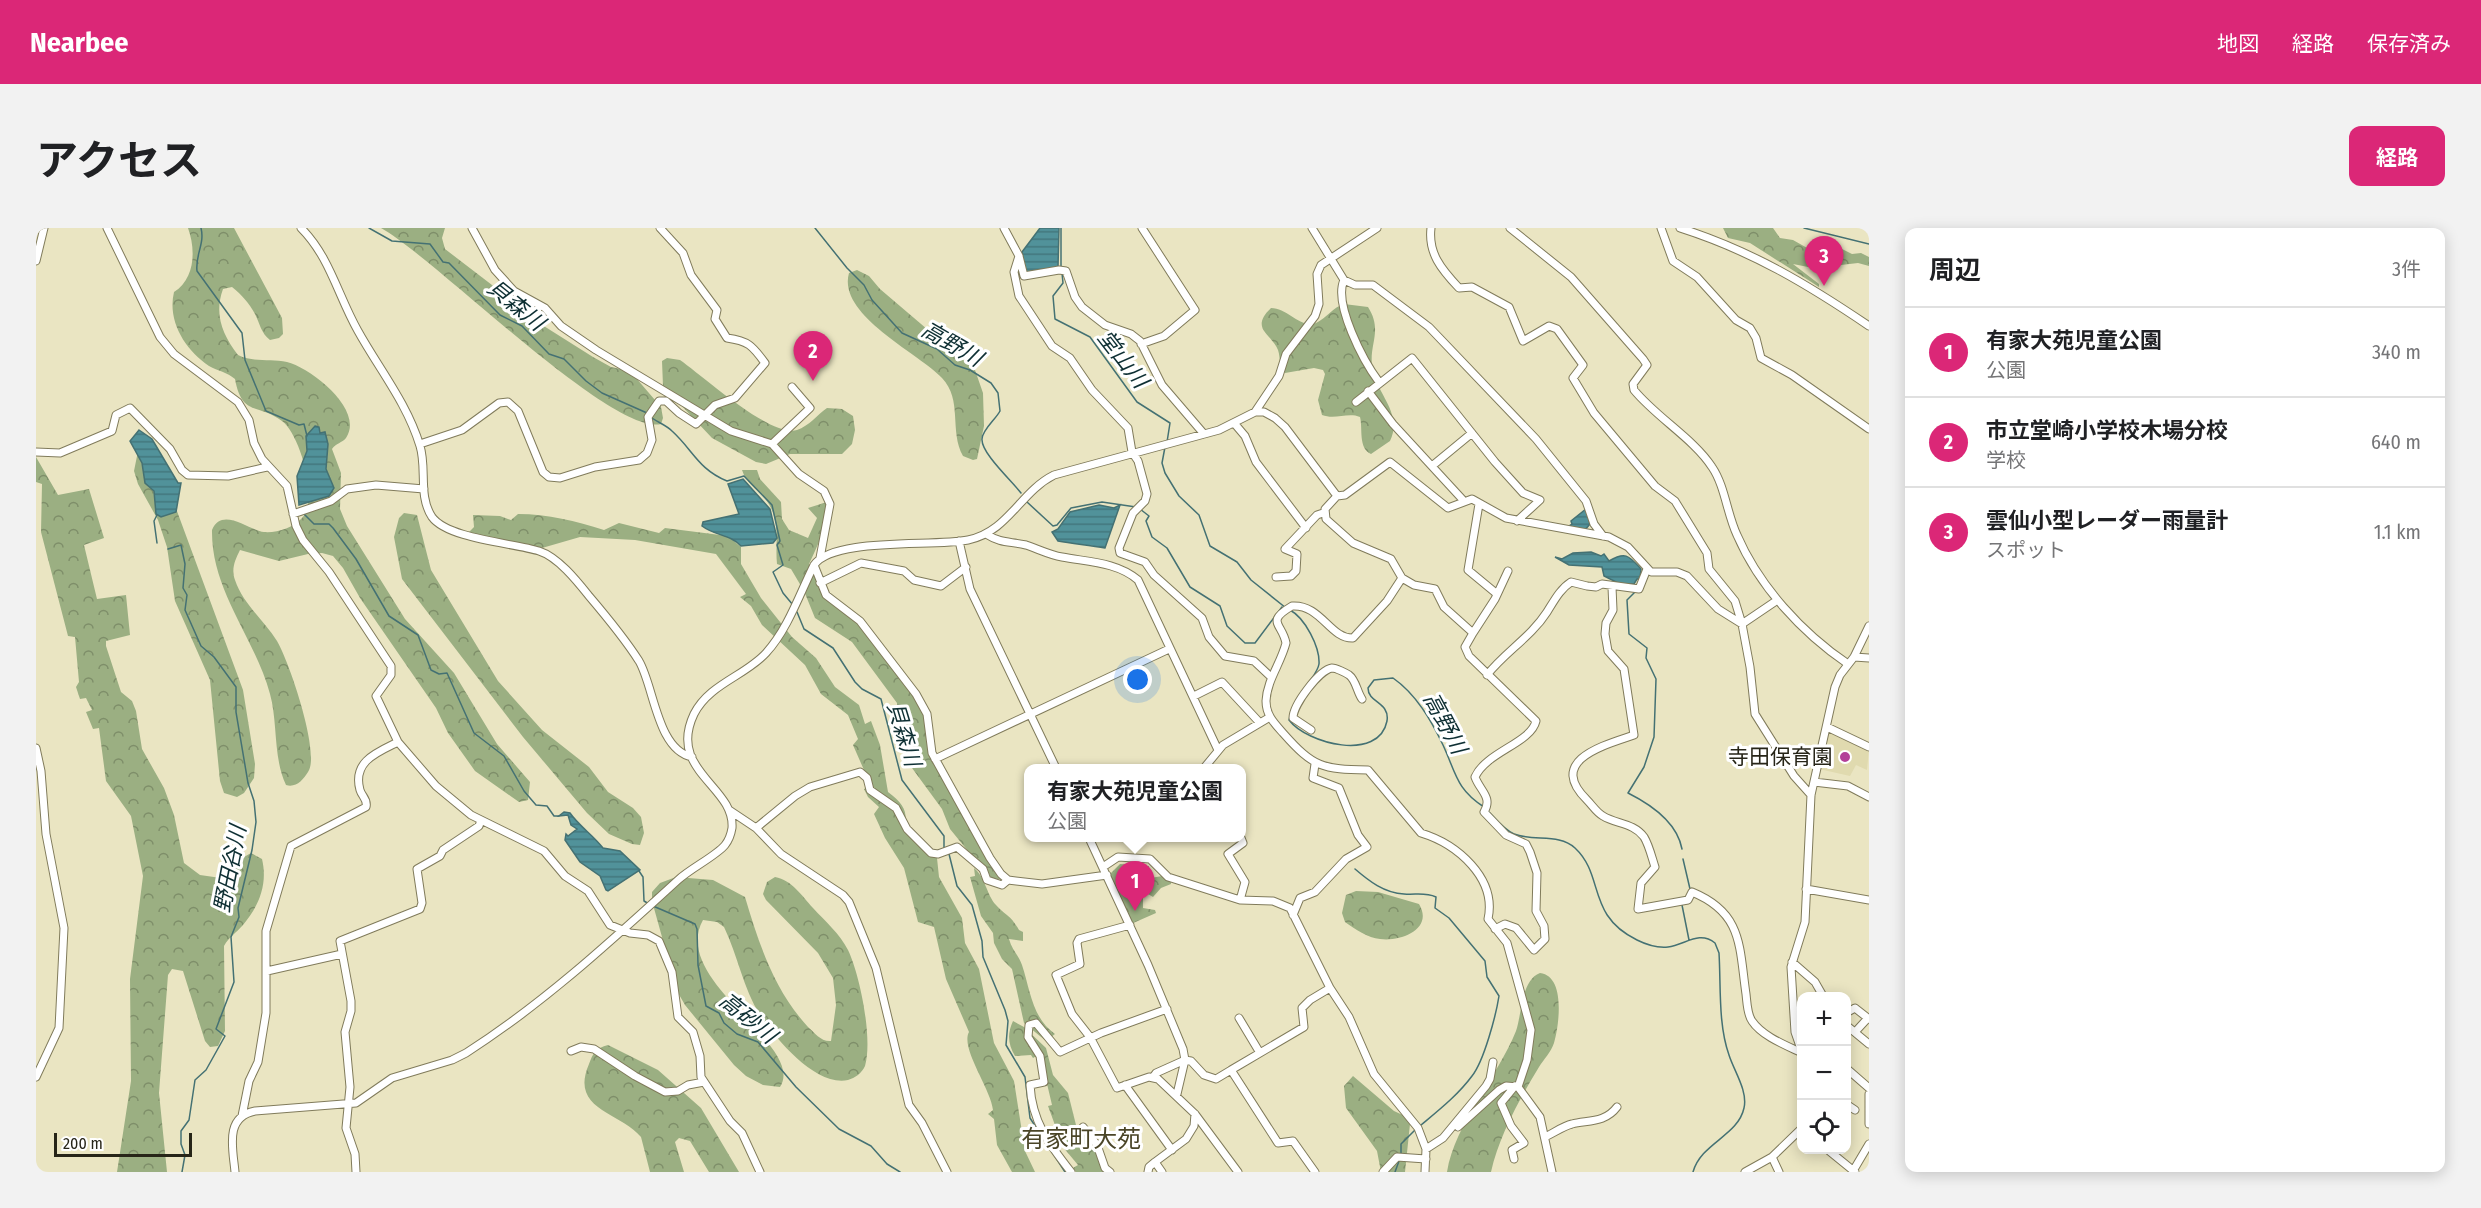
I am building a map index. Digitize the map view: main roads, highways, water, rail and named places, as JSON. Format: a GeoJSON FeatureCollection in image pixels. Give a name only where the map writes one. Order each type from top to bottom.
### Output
{"type":"FeatureCollection","features":[{"type":"Feature","properties":{"kind":"water"},"geometry":{"type":"Polygon","coordinates":[[[1040,228],[1059,228],[1058,267],[1026,274],[1022,252],[1040,228]]]}},
{"type":"Feature","properties":{"kind":"water"},"geometry":{"type":"Polygon","coordinates":[[[315,426],[319,427],[320,433],[325,432],[328,444],[326,469],[334,488],[329,496],[299,505],[297,476],[307,451],[306,436],[315,426]]]}},
{"type":"Feature","properties":{"kind":"water"},"geometry":{"type":"Polygon","coordinates":[[[139,430],[152,439],[178,483],[181,483],[176,512],[161,517],[156,514],[154,491],[145,483],[142,463],[130,441],[139,430]]]}},
{"type":"Feature","properties":{"kind":"water"},"geometry":{"type":"Polygon","coordinates":[[[743,479],[770,509],[777,538],[773,543],[741,546],[732,539],[702,526],[703,522],[739,514],[728,484],[743,479]]]}},
{"type":"Feature","properties":{"kind":"water"},"geometry":{"type":"Polygon","coordinates":[[[1099,505],[1114,508],[1120,505],[1105,548],[1058,541],[1052,532],[1058,529],[1070,512],[1099,505]]]}},
{"type":"Feature","properties":{"kind":"water"},"geometry":{"type":"Polygon","coordinates":[[[1586,509],[1590,524],[1585,530],[1569,526],[1572,524],[1571,521],[1586,509]]]}},
{"type":"Feature","properties":{"kind":"water"},"geometry":{"type":"Polygon","coordinates":[[[1591,552],[1601,556],[1604,554],[1609,561],[1619,556],[1627,556],[1641,569],[1640,579],[1637,579],[1634,584],[1620,584],[1604,576],[1602,567],[1569,565],[1555,557],[1562,559],[1573,553],[1591,552]]]}},
{"type":"Feature","properties":{"kind":"water"},"geometry":{"type":"Polygon","coordinates":[[[564,812],[570,813],[603,848],[620,851],[640,870],[608,891],[606,890],[600,876],[580,862],[565,840],[566,834],[568,836],[577,829],[571,825],[568,815],[559,816],[564,812]]]}},
{"type":"Feature","properties":{"kind":"waterway"},"geometry":{"type":"LineString","coordinates":[[201,228],[202,239],[197,271],[242,333],[245,360],[266,411],[299,425],[304,424],[307,436]]}},
{"type":"Feature","properties":{"kind":"waterway","name":"貝森川"},"geometry":{"type":"LineString","coordinates":[[369,228],[392,241],[430,244],[443,262],[449,263],[500,315],[522,326],[549,354],[564,359],[602,393],[647,413]]}},
{"type":"Feature","properties":{"kind":"waterway","name":"高野川"},"geometry":{"type":"LineString","coordinates":[[815,228],[847,268],[864,285],[872,300],[902,333],[937,349],[955,365],[970,370],[991,383],[998,393],[1000,411],[984,432],[983,445],[986,452],[1021,493]]}},
{"type":"Feature","properties":{"kind":"waterway","name":"堂山川"},"geometry":{"type":"LineString","coordinates":[[1061,228],[1061,268]]}},
{"type":"Feature","properties":{"kind":"waterway"},"geometry":{"type":"LineString","coordinates":[[1804,228],[1869,244]]}},
{"type":"Feature","properties":{"kind":"waterway","name":"堂山川"},"geometry":{"type":"LineString","coordinates":[[1062,273],[1063,283],[1053,296],[1055,319],[1090,337],[1137,402],[1170,423],[1167,442]]}},
{"type":"Feature","properties":{"kind":"waterway","name":"貝森川"},"geometry":{"type":"LineString","coordinates":[[652,418],[672,431],[709,471],[727,481],[744,476],[772,505],[780,541],[777,545],[783,565],[773,572],[783,593],[793,605]]}},
{"type":"Feature","properties":{"kind":"waterway","name":"堂山川"},"geometry":{"type":"LineString","coordinates":[[1165,447],[1162,463],[1165,473],[1179,496],[1199,515],[1210,546],[1237,562],[1251,580],[1286,608]]}},
{"type":"Feature","properties":{"kind":"waterway","name":"高野川"},"geometry":{"type":"LineString","coordinates":[[1027,502],[1053,526],[1057,525],[1071,508],[1102,502],[1136,507]]}},
{"type":"Feature","properties":{"kind":"waterway","name":"高野川"},"geometry":{"type":"LineString","coordinates":[[1140,509],[1149,516],[1146,521],[1152,537],[1167,548],[1190,587],[1220,606],[1227,626],[1245,643],[1255,643],[1282,607]]}},
{"type":"Feature","properties":{"kind":"waterway"},"geometry":{"type":"LineString","coordinates":[[304,514],[314,524],[329,524],[333,528],[356,559],[389,616],[418,635],[431,670],[439,674],[447,673],[474,733],[504,756],[524,791],[536,805],[547,806],[554,816],[559,816]]}},
{"type":"Feature","properties":{"kind":"waterway","name":"野田谷川"},"geometry":{"type":"LineString","coordinates":[[157,515],[154,521],[157,543]]}},
{"type":"Feature","properties":{"kind":"waterway","name":"野田谷川"},"geometry":{"type":"LineString","coordinates":[[168,549],[181,545],[185,564],[183,588],[187,595],[185,610],[201,646],[214,657],[236,687],[236,712],[256,822],[252,850],[238,908],[239,917],[231,937],[234,982],[216,1029],[225,1036],[206,1070],[195,1080],[189,1120],[181,1131],[181,1144],[185,1155],[182,1172]]}},
{"type":"Feature","properties":{"kind":"waterway"},"geometry":{"type":"LineString","coordinates":[[1635,592],[1627,600],[1629,634],[1647,648],[1646,658],[1656,679],[1654,737],[1644,767],[1628,793],[1662,815],[1675,831],[1682,849]]}},
{"type":"Feature","properties":{"kind":"waterway","name":"高野川"},"geometry":{"type":"LineString","coordinates":[[1290,610],[1306,626],[1319,657],[1317,670],[1310,681]]}},
{"type":"Feature","properties":{"kind":"waterway","name":"貝森川"},"geometry":{"type":"LineString","coordinates":[[797,612],[804,629],[833,648],[855,682],[862,689],[881,699],[902,780],[944,836],[944,848]]}},
{"type":"Feature","properties":{"kind":"waterway","name":"高野川"},"geometry":{"type":"LineString","coordinates":[[1294,704],[1289,720],[1298,729],[1311,736],[1342,745],[1371,742],[1381,734],[1387,721],[1387,715],[1382,706],[1371,697],[1368,688],[1374,680],[1393,678],[1409,692],[1428,717],[1462,787],[1484,807]]}},
{"type":"Feature","properties":{"kind":"waterway","name":"高野川"},"geometry":{"type":"LineString","coordinates":[[1487,810],[1503,827],[1514,834],[1554,839],[1569,843],[1575,848],[1590,871],[1598,895],[1610,919],[1621,930],[1637,940],[1652,946],[1664,947],[1698,938],[1709,939],[1715,943],[1719,953],[1725,1043],[1745,1101],[1735,1126],[1711,1146],[1697,1162],[1693,1172]]}},
{"type":"Feature","properties":{"kind":"waterway","name":"貝森川"},"geometry":{"type":"LineString","coordinates":[[949,854],[957,886],[972,905],[982,941],[983,957],[1005,1010],[1008,1021],[1006,1045],[1025,1077],[1030,1118],[1065,1172]]}},
{"type":"Feature","properties":{"kind":"waterway"},"geometry":{"type":"LineString","coordinates":[[1683,859],[1690,889]]}},
{"type":"Feature","properties":{"kind":"waterway"},"geometry":{"type":"LineString","coordinates":[[1355,869],[1383,889],[1397,893],[1436,897],[1435,908],[1449,918],[1485,961],[1487,977],[1499,996],[1489,1038],[1476,1069],[1467,1083],[1421,1125]]}},
{"type":"Feature","properties":{"kind":"waterway","name":"高砂川"},"geometry":{"type":"LineString","coordinates":[[639,871],[643,877],[644,901],[649,904]]}},
{"type":"Feature","properties":{"kind":"waterway"},"geometry":{"type":"LineString","coordinates":[[1682,905],[1689,940]]}},
{"type":"Feature","properties":{"kind":"waterway","name":"高砂川"},"geometry":{"type":"LineString","coordinates":[[653,906],[695,924],[698,965],[706,1006],[719,1013],[724,1023],[737,1034],[758,1042],[796,1087],[839,1129],[871,1146],[887,1164],[900,1172]]}},
{"type":"Feature","properties":{"kind":"waterway"},"geometry":{"type":"LineString","coordinates":[[1401,1153],[1401,1144],[1415,1130]]}},
{"type":"Feature","properties":{"kind":"waterway"},"geometry":{"type":"LineString","coordinates":[[1395,1172],[1399,1161]]}},
{"type":"Feature","properties":{"kind":"place","name":"雲仙小型レーダー雨量計"},"geometry":{"type":"Point","coordinates":[1824,286]}},
{"type":"Feature","properties":{"kind":"place","name":"市立堂崎小学校木場分校"},"geometry":{"type":"Point","coordinates":[813,381]}},
{"type":"Feature","properties":{"kind":"place","name":"寺田保育園"},"geometry":{"type":"Point","coordinates":[1845,757]}},
{"type":"Feature","properties":{"kind":"place","name":"有家大苑児童公園"},"geometry":{"type":"Point","coordinates":[1135,911]}},
{"type":"Feature","properties":{"kind":"district","name":"有家町大苑"},"geometry":{"type":"Point","coordinates":[1081,1139]}}]}
